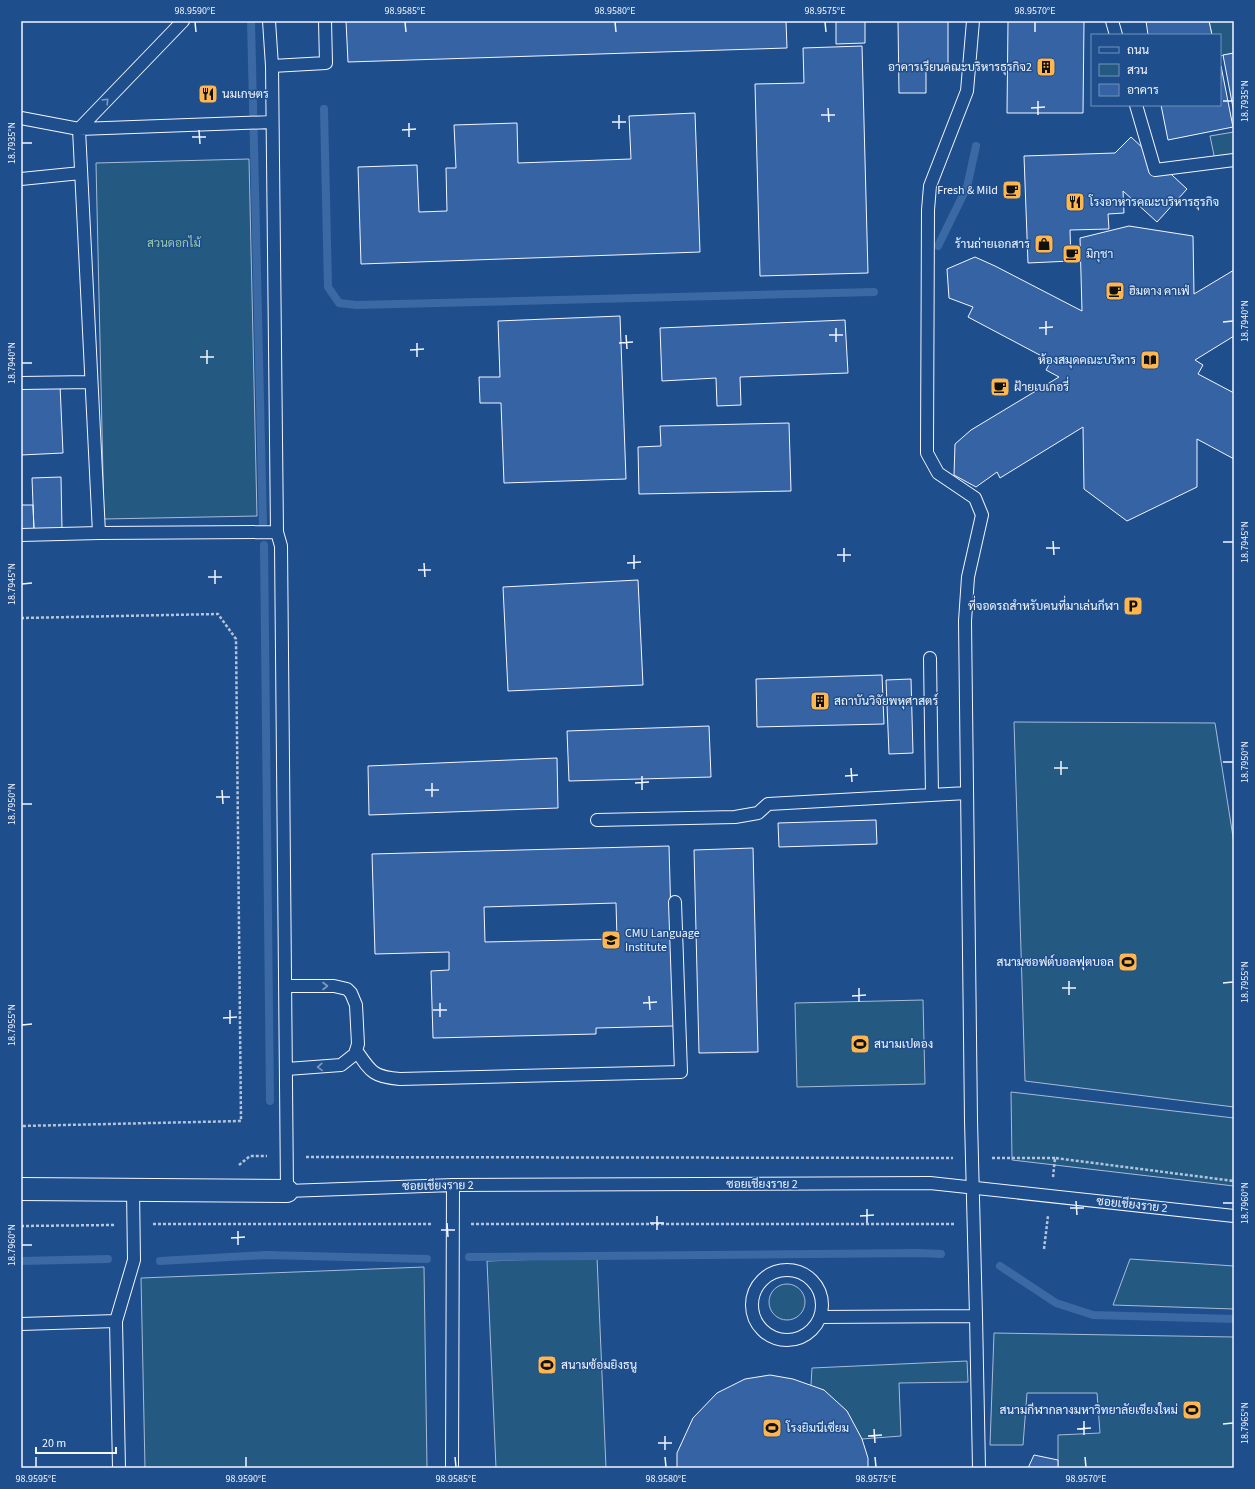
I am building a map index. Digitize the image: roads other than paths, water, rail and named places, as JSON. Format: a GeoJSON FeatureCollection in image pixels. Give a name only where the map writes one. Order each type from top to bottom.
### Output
{"type":"FeatureCollection","features":[{"type":"Feature","properties":{"kind":"street"},"geometry":{"type":"LineString","coordinates":[[21,1189],[134,1194]]}},
{"type":"Feature","properties":{"kind":"street"},"geometry":{"type":"LineString","coordinates":[[21,1198],[284,1191]]}},
{"type":"Feature","properties":{"kind":"lane"},"geometry":{"type":"LineString","coordinates":[[99,533],[79,129],[183,21]]}},
{"type":"Feature","properties":{"kind":"lane"},"geometry":{"type":"LineString","coordinates":[[270,21],[272,66],[287,1156]]}},
{"type":"Feature","properties":{"kind":"lane"},"geometry":{"type":"LineString","coordinates":[[272,66],[326,63],[325,21]]}},
{"type":"Feature","properties":{"kind":"lane"},"geometry":{"type":"LineString","coordinates":[[973,21],[967,91],[930,186],[928,210],[927,454],[938,473],[975,498],[982,515],[968,577],[965,621],[973,1158],[980,1468]]}},
{"type":"Feature","properties":{"kind":"lane"},"geometry":{"type":"LineString","coordinates":[[1112,21],[1116,34]]}},
{"type":"Feature","properties":{"kind":"lane"},"geometry":{"type":"LineString","coordinates":[[1136,106],[1155,170],[1234,160]]}},
{"type":"Feature","properties":{"kind":"lane"},"geometry":{"type":"LineString","coordinates":[[21,118],[79,129],[272,125]]}},
{"type":"Feature","properties":{"kind":"lane"},"geometry":{"type":"LineString","coordinates":[[21,179],[81,173]]}},
{"type":"Feature","properties":{"kind":"lane"},"geometry":{"type":"LineString","coordinates":[[21,383],[91,382]]}},
{"type":"Feature","properties":{"kind":"lane"},"geometry":{"type":"LineString","coordinates":[[21,535],[278,532]]}},
{"type":"Feature","properties":{"kind":"lane"},"geometry":{"type":"LineString","coordinates":[[278,532],[281,546],[287,1069],[287,1156],[284,1191]]}},
{"type":"Feature","properties":{"kind":"lane"},"geometry":{"type":"LineString","coordinates":[[930,658],[932,795]]}},
{"type":"Feature","properties":{"kind":"lane"},"geometry":{"type":"LineString","coordinates":[[597,820],[735,817],[758,813],[768,804],[967,793]]}},
{"type":"Feature","properties":{"kind":"lane"},"geometry":{"type":"LineString","coordinates":[[356,1050],[370,1070],[377,1075],[400,1079],[681,1072],[675,902]]}},
{"type":"Feature","properties":{"kind":"lane"},"geometry":{"type":"LineString","coordinates":[[286,986],[334,986],[347,990],[351,993],[356,1005],[356,1050],[348,1061],[341,1065],[287,1069]]}},
{"type":"Feature","properties":{"kind":"lane"},"geometry":{"type":"LineString","coordinates":[[452,1468],[453,1185]]}},
{"type":"Feature","properties":{"kind":"lane","name":"ซอยเชียงราย 2"},"geometry":{"type":"LineString","coordinates":[[284,1191],[453,1185],[974,1188],[1234,1216]]}},
{"type":"Feature","properties":{"kind":"lane"},"geometry":{"type":"LineString","coordinates":[[118,1468],[116,1321],[134,1260],[134,1194]]}},
{"type":"Feature","properties":{"kind":"lane"},"geometry":{"type":"LineString","coordinates":[[781,1270],[799,1272],[814,1282],[817,1287],[822,1299],[820,1317],[810,1332],[793,1339],[775,1338],[760,1327],[752,1311],[754,1293],[764,1278],[781,1270]]}},
{"type":"Feature","properties":{"kind":"lane"},"geometry":{"type":"LineString","coordinates":[[820,1317],[976,1316]]}},
{"type":"Feature","properties":{"kind":"lane"},"geometry":{"type":"LineString","coordinates":[[21,1324],[116,1321]]}},
{"type":"Feature","properties":{"kind":"waterway"},"geometry":{"type":"LineString","coordinates":[[251,21],[263,526]]}},
{"type":"Feature","properties":{"kind":"waterway"},"geometry":{"type":"LineString","coordinates":[[324,109],[328,287],[339,303],[356,305],[874,292]]}},
{"type":"Feature","properties":{"kind":"waterway"},"geometry":{"type":"LineString","coordinates":[[938,246],[967,187],[976,146]]}},
{"type":"Feature","properties":{"kind":"waterway"},"geometry":{"type":"LineString","coordinates":[[264,545],[270,1101]]}},
{"type":"Feature","properties":{"kind":"waterway"},"geometry":{"type":"LineString","coordinates":[[469,1257],[941,1254]]}},
{"type":"Feature","properties":{"kind":"waterway"},"geometry":{"type":"LineString","coordinates":[[160,1261],[266,1255],[427,1259]]}},
{"type":"Feature","properties":{"kind":"waterway"},"geometry":{"type":"LineString","coordinates":[[21,1261],[108,1259]]}},
{"type":"Feature","properties":{"kind":"waterway"},"geometry":{"type":"LineString","coordinates":[[1000,1266],[1056,1303],[1093,1315],[1234,1319]]}},
{"type":"Feature","properties":{"kind":"place","name":"อาคารเรียนคณะบริหารธุรกิจ2"},"geometry":{"type":"Point","coordinates":[1046,67]}},
{"type":"Feature","properties":{"kind":"place","name":"นมเกษตร"},"geometry":{"type":"Point","coordinates":[208,94]}},
{"type":"Feature","properties":{"kind":"place","name":"Fresh & Mild"},"geometry":{"type":"Point","coordinates":[1012,190]}},
{"type":"Feature","properties":{"kind":"place","name":"โรงอาหารคณะบริหารธุรกิจ"},"geometry":{"type":"Point","coordinates":[1075,202]}},
{"type":"Feature","properties":{"kind":"place","name":"ร้านถ่ายเอกสาร"},"geometry":{"type":"Point","coordinates":[1044,244]}},
{"type":"Feature","properties":{"kind":"place","name":"มิกุชา"},"geometry":{"type":"Point","coordinates":[1072,254]}},
{"type":"Feature","properties":{"kind":"place","name":"ฮิมตาง คาเฟ่"},"geometry":{"type":"Point","coordinates":[1115,291]}},
{"type":"Feature","properties":{"kind":"place","name":"ห้องสมุดคณะบริหาร"},"geometry":{"type":"Point","coordinates":[1150,360]}},
{"type":"Feature","properties":{"kind":"place","name":"ฝ้ายเบเกอรี่"},"geometry":{"type":"Point","coordinates":[1000,387]}},
{"type":"Feature","properties":{"kind":"place","name":"ที่จอดรถสำหรับคนที่มาเล่นกีฬา"},"geometry":{"type":"Point","coordinates":[1133,606]}},
{"type":"Feature","properties":{"kind":"place","name":"สถาบันวิจัยพหุศาสตร์"},"geometry":{"type":"Point","coordinates":[820,701]}},
{"type":"Feature","properties":{"kind":"place","name":"CMU Language Institute"},"geometry":{"type":"Point","coordinates":[611,940]}},
{"type":"Feature","properties":{"kind":"place","name":"สนามซอฟต์บอลฟุตบอล"},"geometry":{"type":"Point","coordinates":[1128,962]}},
{"type":"Feature","properties":{"kind":"place","name":"สนามเปตอง"},"geometry":{"type":"Point","coordinates":[860,1044]}},
{"type":"Feature","properties":{"kind":"place","name":"สนามซ้อมยิงธนู"},"geometry":{"type":"Point","coordinates":[547,1365]}},
{"type":"Feature","properties":{"kind":"place","name":"สนามกีฬากลางมหาวิทยาลัยเชียงใหม่"},"geometry":{"type":"Point","coordinates":[1192,1410]}},
{"type":"Feature","properties":{"kind":"place","name":"โรงยิมนีเซียม"},"geometry":{"type":"Point","coordinates":[772,1428]}},
{"type":"Feature","properties":{"kind":"park label","name":"สวนดอกไม้"},"geometry":{"type":"Point","coordinates":[174,243]}}]}
